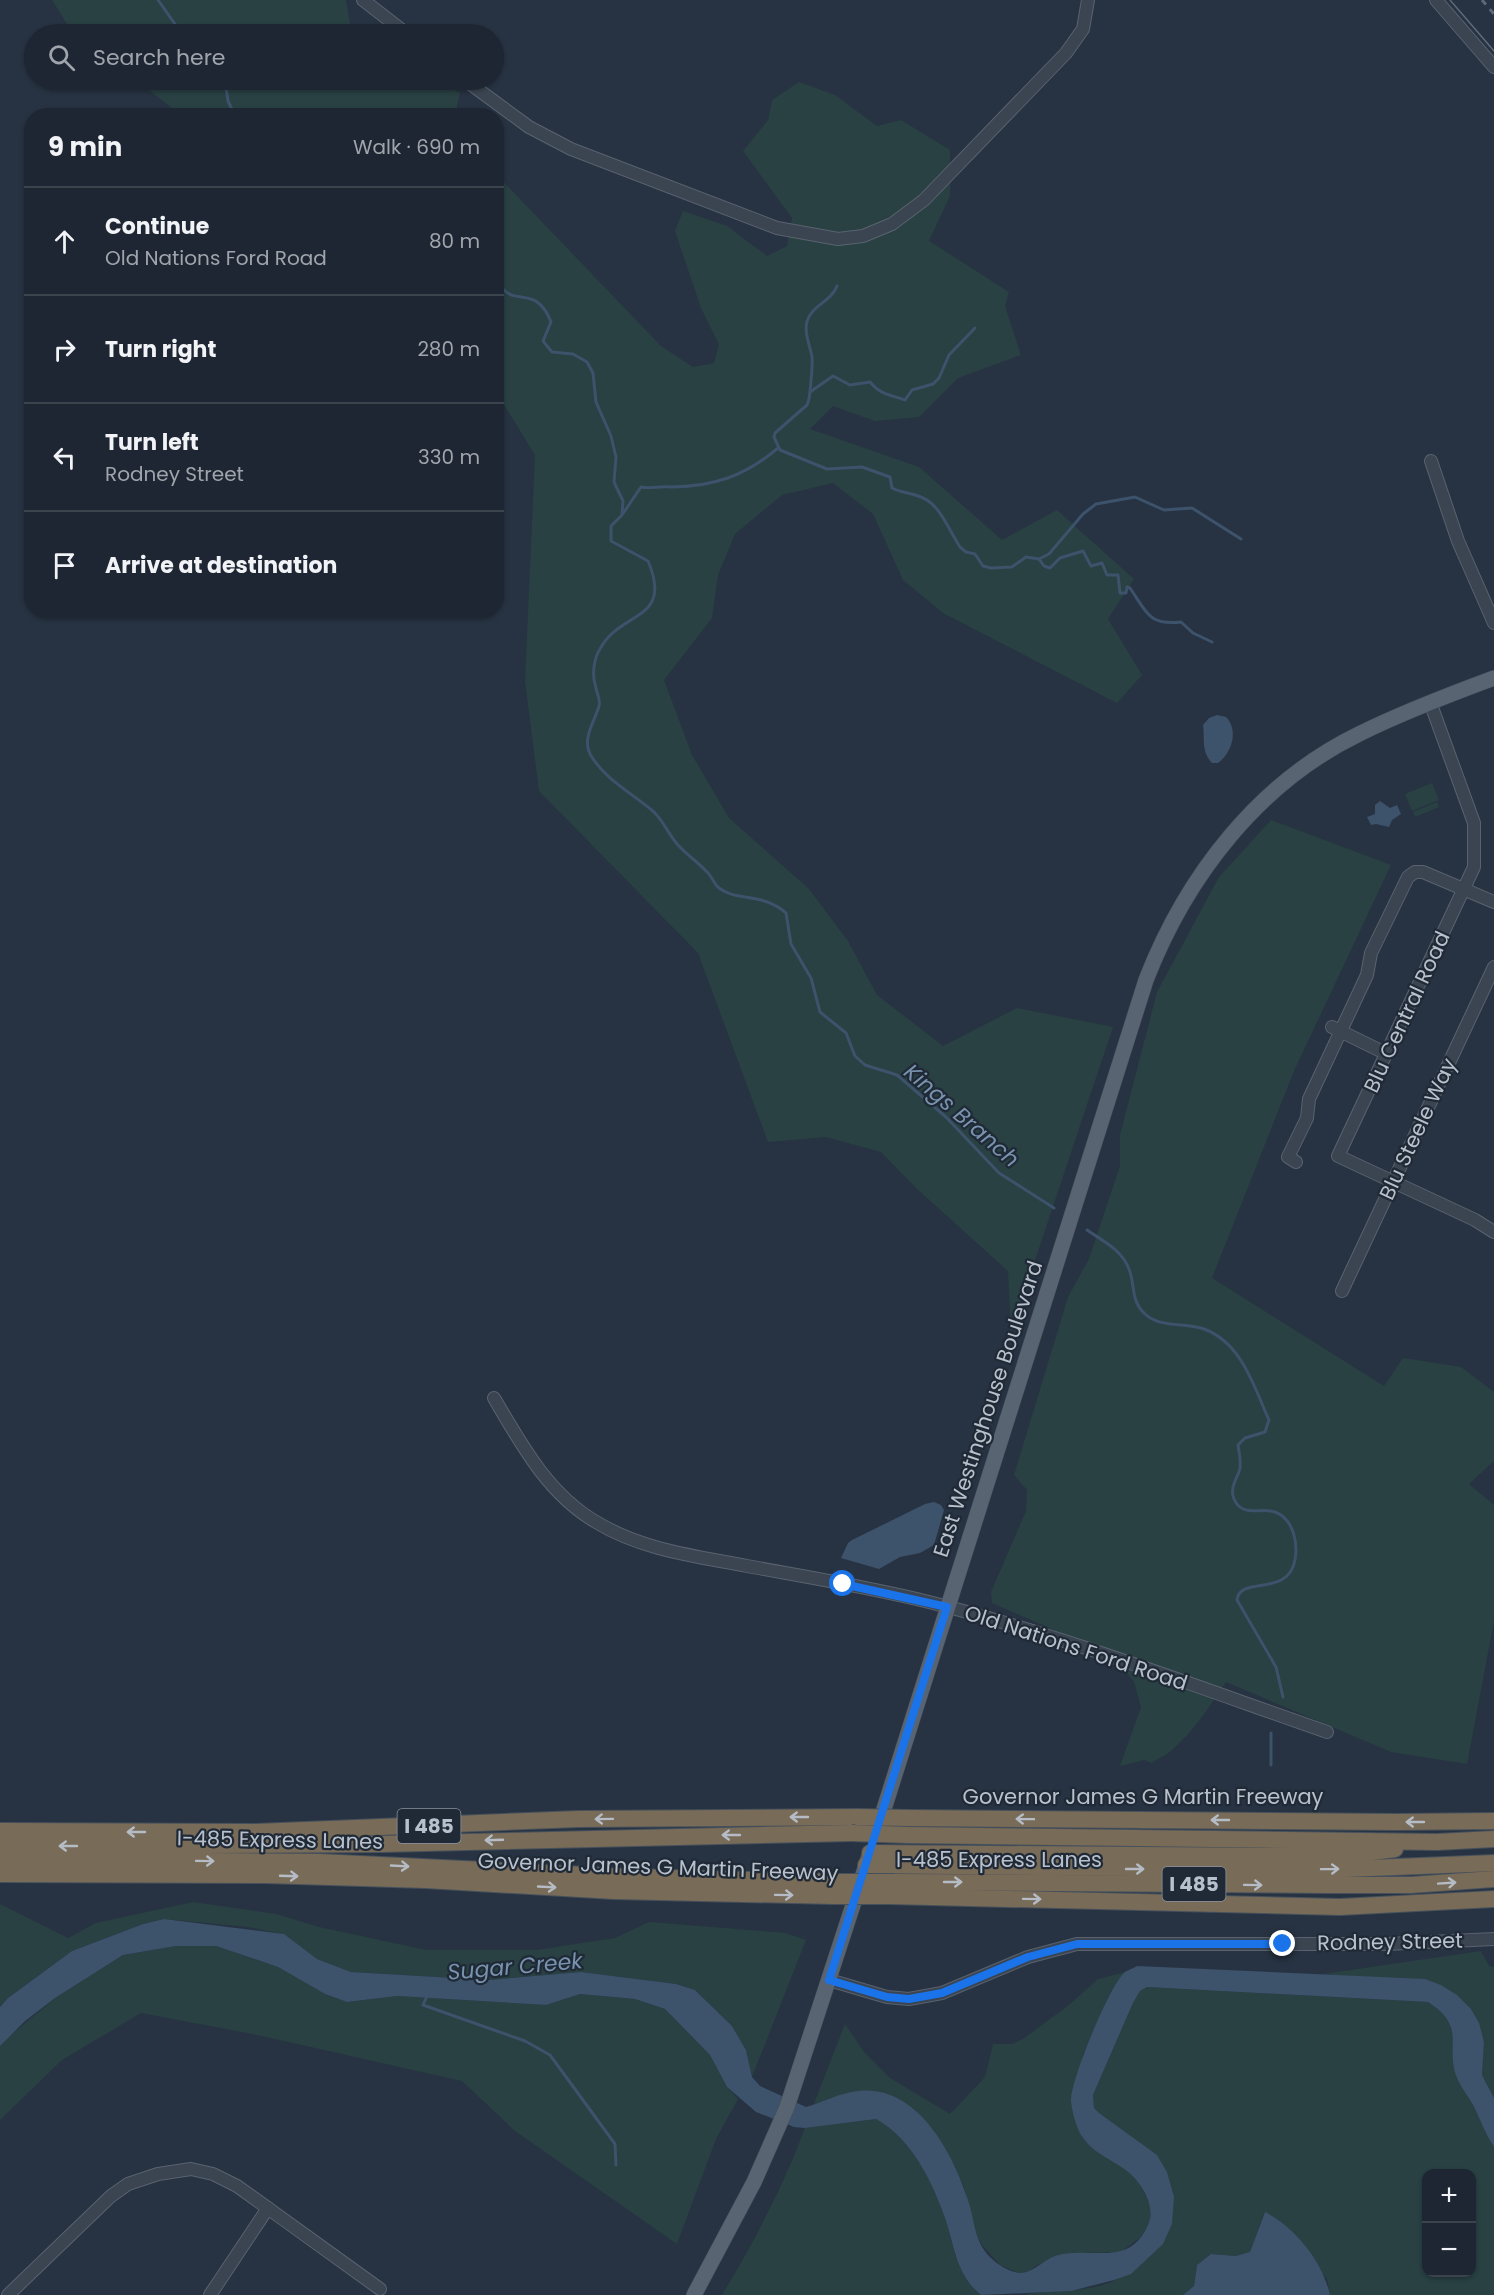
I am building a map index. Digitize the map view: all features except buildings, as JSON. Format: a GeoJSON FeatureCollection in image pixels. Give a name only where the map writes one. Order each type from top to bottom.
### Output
{"type":"FeatureCollection","features":[{"type":"Feature","properties":{"kind":"highway","name":"Governor James G Martin Freeway"},"geometry":{"type":"LineString","coordinates":[[0,1831],[256,1832],[698,1817],[909,1826],[1494,1821]]}},
{"type":"Feature","properties":{"kind":"highway"},"geometry":{"type":"LineString","coordinates":[[473,1824],[643,1836]]}},
{"type":"Feature","properties":{"kind":"highway","name":"I-485 Express Lanes"},"geometry":{"type":"LineString","coordinates":[[0,1846],[324,1845],[643,1836],[855,1825]]}},
{"type":"Feature","properties":{"kind":"highway","name":"I-485 Express Lanes"},"geometry":{"type":"LineString","coordinates":[[909,1826],[1437,1842],[1494,1839]]}},
{"type":"Feature","properties":{"kind":"highway"},"geometry":{"type":"LineString","coordinates":[[868,1859],[1310,1856],[1364,1854],[1437,1842]]}},
{"type":"Feature","properties":{"kind":"highway","name":"I-485 Express Lanes"},"geometry":{"type":"LineString","coordinates":[[0,1859],[319,1862],[836,1889]]}},
{"type":"Feature","properties":{"kind":"highway"},"geometry":{"type":"LineString","coordinates":[[868,1859],[1321,1869],[1494,1863]]}},
{"type":"Feature","properties":{"kind":"highway","name":"Governor James G Martin Freeway"},"geometry":{"type":"LineString","coordinates":[[0,1874],[300,1876],[614,1891],[892,1889],[1340,1907],[1494,1899]]}},
{"type":"Feature","properties":{"kind":"highway","name":"I-485 Express Lanes"},"geometry":{"type":"LineString","coordinates":[[892,1889],[1411,1885],[1494,1879]]}},
{"type":"Feature","properties":{"kind":"highway"},"geometry":{"type":"LineString","coordinates":[[1340,1907],[1411,1885]]}},
{"type":"Feature","properties":{"kind":"main road","name":"East Westinghouse Boulevard"},"geometry":{"type":"LineString","coordinates":[[694,2295],[754,2182],[798,2075],[1146,980],[1172,920],[1221,846],[1245,819],[1282,786],[1339,745],[1430,702],[1494,678]]}},
{"type":"Feature","properties":{"kind":"street"},"geometry":{"type":"LineString","coordinates":[[363,0],[394,24]]}},
{"type":"Feature","properties":{"kind":"street"},"geometry":{"type":"LineString","coordinates":[[504,109],[529,127],[571,149],[777,228],[837,238],[863,236],[892,224],[924,200],[1066,53],[1083,29],[1088,0]]}},
{"type":"Feature","properties":{"kind":"street"},"geometry":{"type":"LineString","coordinates":[[1436,0],[1494,67]]}},
{"type":"Feature","properties":{"kind":"street"},"geometry":{"type":"LineString","coordinates":[[479,90],[503,108]]}},
{"type":"Feature","properties":{"kind":"street"},"geometry":{"type":"LineString","coordinates":[[1431,461],[1458,540],[1494,623]]}},
{"type":"Feature","properties":{"kind":"street","name":"Blu Central Road"},"geometry":{"type":"LineString","coordinates":[[1430,702],[1474,823],[1476,844],[1474,867],[1338,1156],[1475,1220],[1494,1232]]}},
{"type":"Feature","properties":{"kind":"street"},"geometry":{"type":"LineString","coordinates":[[1296,1162],[1288,1157],[1307,1118],[1309,1099],[1336,1029],[1367,975],[1371,953],[1408,877],[1415,872],[1423,872],[1494,902]]}},
{"type":"Feature","properties":{"kind":"street","name":"Blu Steele Way"},"geometry":{"type":"LineString","coordinates":[[1342,1291],[1494,967]]}},
{"type":"Feature","properties":{"kind":"street"},"geometry":{"type":"LineString","coordinates":[[1336,1029],[1387,1054]]}},
{"type":"Feature","properties":{"kind":"street","name":"Old Nations Ford Road"},"geometry":{"type":"LineString","coordinates":[[494,1398],[522,1446],[554,1488],[585,1515],[614,1532],[677,1553],[843,1584],[947,1607],[1034,1631],[1327,1732]]}},
{"type":"Feature","properties":{"kind":"street","name":"Rodney Street"},"geometry":{"type":"LineString","coordinates":[[829,1980],[887,1997],[909,1999],[942,1993],[1028,1957],[1077,1944],[1387,1944],[1494,1939]]}},
{"type":"Feature","properties":{"kind":"street"},"geometry":{"type":"LineString","coordinates":[[8,2295],[111,2196],[128,2184],[146,2177],[179,2170],[201,2170],[237,2186],[380,2289]]}},
{"type":"Feature","properties":{"kind":"street"},"geometry":{"type":"LineString","coordinates":[[210,2295],[268,2208]]}},
{"type":"Feature","properties":{"kind":"green space"},"geometry":{"type":"Polygon","coordinates":[[[52,0],[346,0],[350,24],[67,24],[52,0]]]}},
{"type":"Feature","properties":{"kind":"green space"},"geometry":{"type":"Polygon","coordinates":[[[799,82],[835,95],[877,126],[901,120],[950,150],[950,196],[929,241],[1009,292],[1005,306],[1021,355],[958,378],[919,417],[875,421],[833,406],[810,429],[919,467],[1002,540],[1057,510],[1134,579],[1108,619],[1142,675],[1117,703],[943,613],[903,580],[873,514],[833,483],[782,495],[735,534],[718,575],[712,618],[664,680],[692,755],[729,818],[809,889],[848,941],[877,995],[943,1046],[1017,1008],[1113,1027],[1011,1332],[1008,1271],[916,1188],[881,1152],[826,1137],[768,1142],[698,953],[539,791],[525,681],[535,455],[504,404],[504,182],[661,346],[693,367],[714,363],[719,345],[701,308],[675,231],[683,211],[727,226],[767,256],[787,246],[792,218],[743,151],[768,120],[772,100],[799,82]]]}},
{"type":"Feature","properties":{"kind":"green space"},"geometry":{"type":"Polygon","coordinates":[[[149,90],[455,90],[460,93],[457,108],[172,108],[149,90]]]}},
{"type":"Feature","properties":{"kind":"green space"},"geometry":{"type":"Polygon","coordinates":[[[1432,783],[1439,800],[1412,811],[1405,794],[1432,783]]]}},
{"type":"Feature","properties":{"kind":"green space"},"geometry":{"type":"Polygon","coordinates":[[[1437,802],[1439,807],[1415,817],[1413,812],[1437,802]]]}},
{"type":"Feature","properties":{"kind":"green space"},"geometry":{"type":"Polygon","coordinates":[[[1271,820],[1391,865],[1294,1071],[1212,1278],[1384,1386],[1403,1358],[1461,1367],[1494,1392],[1494,1461],[1469,1484],[1494,1505],[1494,1621],[1467,1764],[1391,1752],[1226,1682],[1195,1726],[1170,1752],[1152,1763],[1144,1760],[1120,1766],[1141,1707],[1134,1682],[1107,1648],[1061,1633],[992,1603],[991,1592],[1026,1511],[1027,1490],[1014,1475],[1068,1297],[1089,1259],[1120,1166],[1120,1135],[1157,992],[1219,877],[1271,820]]]}},
{"type":"Feature","properties":{"kind":"green space"},"geometry":{"type":"Polygon","coordinates":[[[193,1902],[276,1914],[319,1927],[426,1950],[537,1950],[615,1938],[649,1922],[785,1933],[806,1940],[752,2077],[746,2050],[732,2026],[695,1990],[676,1984],[581,1972],[489,1980],[351,1972],[317,1959],[283,1934],[248,1927],[164,1919],[143,1924],[72,1951],[8,1998],[0,2007],[0,1904],[68,1938],[96,1923],[193,1902]]]}},
{"type":"Feature","properties":{"kind":"green space"},"geometry":{"type":"Polygon","coordinates":[[[176,1946],[216,1946],[278,1967],[325,1994],[347,2002],[397,1996],[546,2005],[580,1994],[635,1999],[665,2009],[710,2055],[727,2087],[738,2099],[716,2139],[677,2244],[515,2131],[462,2081],[253,2034],[141,2013],[62,2060],[0,2120],[0,2046],[5,2040],[55,1998],[123,1955],[176,1946]]]}},
{"type":"Feature","properties":{"kind":"green space"},"geometry":{"type":"Polygon","coordinates":[[[1481,1951],[1489,1966],[1494,1967],[1494,2098],[1482,2075],[1484,2042],[1471,2009],[1441,1985],[1323,1974],[1481,1951]]]}},
{"type":"Feature","properties":{"kind":"green space"},"geometry":{"type":"Polygon","coordinates":[[[1125,1972],[1107,2000],[1083,2055],[1082,2137],[1137,2178],[1151,2207],[1150,2220],[1142,2236],[1121,2252],[1082,2253],[1037,2265],[1027,2273],[1018,2273],[1000,2265],[982,2245],[974,2230],[964,2187],[932,2128],[813,2106],[845,2024],[864,2052],[890,2078],[950,2114],[985,2077],[993,2044],[1012,2044],[1023,2039],[1069,2005],[1098,1979],[1125,1972]]]}},
{"type":"Feature","properties":{"kind":"green space"},"geometry":{"type":"Polygon","coordinates":[[[1147,1987],[1428,2002],[1441,2010],[1449,2019],[1453,2035],[1454,2068],[1494,2147],[1494,2295],[1330,2295],[1327,2279],[1264,2213],[1250,2253],[1236,2256],[1211,2254],[1197,2265],[1194,2286],[1183,2295],[1024,2295],[1084,2289],[1107,2284],[1122,2275],[1172,2224],[1094,2108],[1093,2095],[1140,1991],[1147,1987]]]}},
{"type":"Feature","properties":{"kind":"green space"},"geometry":{"type":"Polygon","coordinates":[[[876,2119],[900,2138],[920,2163],[941,2207],[962,2271],[973,2288],[981,2295],[722,2295],[767,2214],[805,2128],[876,2119]]]}},
{"type":"Feature","properties":{"kind":"water"},"geometry":{"type":"Polygon","coordinates":[[[1217,715],[1226,717],[1230,722],[1233,735],[1230,747],[1223,759],[1218,763],[1212,763],[1205,749],[1203,725],[1209,718],[1217,715]]]}},
{"type":"Feature","properties":{"kind":"water"},"geometry":{"type":"Polygon","coordinates":[[[1380,801],[1390,808],[1397,805],[1401,814],[1392,820],[1389,827],[1371,825],[1367,817],[1375,814],[1375,805],[1380,801]]]}},
{"type":"Feature","properties":{"kind":"water"},"geometry":{"type":"Polygon","coordinates":[[[934,1502],[941,1505],[944,1510],[934,1545],[920,1553],[900,1557],[879,1569],[841,1558],[848,1543],[852,1540],[925,1504],[934,1502]]]}},
{"type":"Feature","properties":{"kind":"water"},"geometry":{"type":"Polygon","coordinates":[[[164,1919],[284,1934],[317,1959],[351,1972],[489,1980],[581,1972],[676,1984],[695,1990],[732,2026],[746,2050],[752,2077],[760,2086],[806,2107],[858,2091],[879,2092],[898,2098],[915,2110],[930,2125],[953,2162],[968,2200],[978,2238],[985,2252],[1001,2266],[1019,2273],[1024,2273],[1055,2256],[1069,2253],[1121,2251],[1132,2246],[1141,2237],[1149,2222],[1151,2214],[1142,2187],[1134,2177],[1088,2144],[1077,2127],[1071,2101],[1077,2074],[1110,1994],[1125,1972],[1137,1966],[1425,1979],[1441,1985],[1457,1995],[1471,2009],[1479,2023],[1484,2042],[1482,2075],[1494,2098],[1494,2147],[1458,2080],[1454,2068],[1452,2029],[1440,2011],[1428,2002],[1147,1987],[1140,1991],[1133,2003],[1093,2095],[1094,2108],[1157,2155],[1167,2172],[1174,2197],[1172,2224],[1163,2244],[1131,2274],[1114,2280],[1071,2291],[981,2295],[973,2288],[962,2271],[941,2207],[928,2177],[911,2150],[889,2128],[876,2119],[805,2128],[794,2127],[756,2112],[727,2087],[710,2055],[665,2009],[635,1999],[580,1994],[546,2005],[397,1996],[347,2002],[325,1994],[278,1967],[216,1946],[176,1946],[123,1955],[55,1998],[25,2021],[0,2046],[0,2007],[8,1998],[72,1951],[143,1924],[164,1919]]]}},
{"type":"Feature","properties":{"kind":"water"},"geometry":{"type":"Polygon","coordinates":[[[1265,2212],[1287,2227],[1306,2247],[1321,2270],[1330,2295],[1183,2295],[1194,2286],[1197,2265],[1211,2254],[1236,2256],[1250,2252],[1265,2212]]]}},
{"type":"Feature","properties":{"kind":"waterway","name":"Kings Branch"},"geometry":{"type":"LineString","coordinates":[[158,0],[175,24]]}},
{"type":"Feature","properties":{"kind":"waterway","name":"Kings Branch"},"geometry":{"type":"LineString","coordinates":[[226,90],[231,108]]}},
{"type":"Feature","properties":{"kind":"waterway"},"geometry":{"type":"LineString","coordinates":[[837,286],[831,296],[813,311],[807,321],[812,360],[809,399],[807,405],[775,433],[774,437],[780,450],[827,469],[862,467],[890,477],[892,488],[919,496],[935,506],[960,547],[966,552],[975,554],[983,566],[991,568],[1012,567],[1026,557],[1039,559],[1049,554],[1083,514],[1096,504],[1135,497],[1164,510],[1192,508],[1241,539]]}},
{"type":"Feature","properties":{"kind":"waterway","name":"Kings Branch"},"geometry":{"type":"LineString","coordinates":[[504,290],[514,296],[527,298],[540,304],[551,322],[543,341],[552,352],[573,354],[587,362],[593,373],[596,402],[611,436],[616,457],[614,482],[623,501],[622,513]]}},
{"type":"Feature","properties":{"kind":"waterway"},"geometry":{"type":"LineString","coordinates":[[810,392],[833,376],[850,385],[870,382],[881,392],[905,400],[912,390],[933,384],[939,378],[949,355],[975,328]]}},
{"type":"Feature","properties":{"kind":"waterway","name":"Kings Branch"},"geometry":{"type":"LineString","coordinates":[[778,448],[741,473],[714,482],[686,486],[641,487],[622,515],[611,526],[611,541],[648,561],[654,581],[654,595],[650,605],[609,637],[598,653],[594,676],[599,703],[588,736],[590,754],[611,779],[654,812],[678,845],[708,873],[719,888],[734,895],[768,902],[786,913],[791,944],[811,978],[820,1012],[846,1033],[855,1056],[865,1065],[897,1075],[946,1117],[999,1173],[1054,1208]]}},
{"type":"Feature","properties":{"kind":"waterway"},"geometry":{"type":"LineString","coordinates":[[1039,559],[1044,566],[1050,568],[1060,558],[1083,551],[1091,566],[1102,563],[1107,575],[1118,575],[1120,593],[1126,593],[1127,587],[1130,588],[1149,615],[1161,622],[1181,622],[1193,633],[1212,642]]}},
{"type":"Feature","properties":{"kind":"waterway","name":"Kings Branch"},"geometry":{"type":"LineString","coordinates":[[1087,1230],[1122,1256],[1129,1269],[1139,1307],[1149,1317],[1164,1323],[1204,1329],[1228,1344],[1245,1367],[1269,1420],[1265,1432],[1245,1438],[1238,1445],[1240,1468],[1233,1487],[1233,1495],[1242,1508],[1275,1512],[1287,1520],[1295,1540],[1295,1560],[1291,1572],[1283,1579],[1246,1589],[1240,1593],[1237,1600],[1276,1667],[1283,1697]]}},
{"type":"Feature","properties":{"kind":"waterway","name":"Kings Branch"},"geometry":{"type":"LineString","coordinates":[[1271,1733],[1271,1765]]}},
{"type":"Feature","properties":{"kind":"waterway"},"geometry":{"type":"LineString","coordinates":[[428,1994],[423,2005],[525,2041],[550,2055],[615,2144],[616,2165]]}},
{"type":"Feature","properties":{"kind":"tram line"},"geometry":{"type":"LineString","coordinates":[[1450,0],[1494,51]]}},
{"type":"Feature","properties":{"kind":"railway"},"geometry":{"type":"LineString","coordinates":[[1482,0],[1494,14]]}},
{"type":"Feature","properties":{"kind":"route"},"geometry":{"type":"LineString","coordinates":[[843,1584],[947,1607],[829,1980],[887,1997],[909,1999],[942,1993],[1028,1957],[1077,1944],[1283,1944]]}},
{"type":"Feature","properties":{"kind":"water label","name":"Sugar Creek"},"geometry":{"type":"Point","coordinates":[515,1966]}}]}
